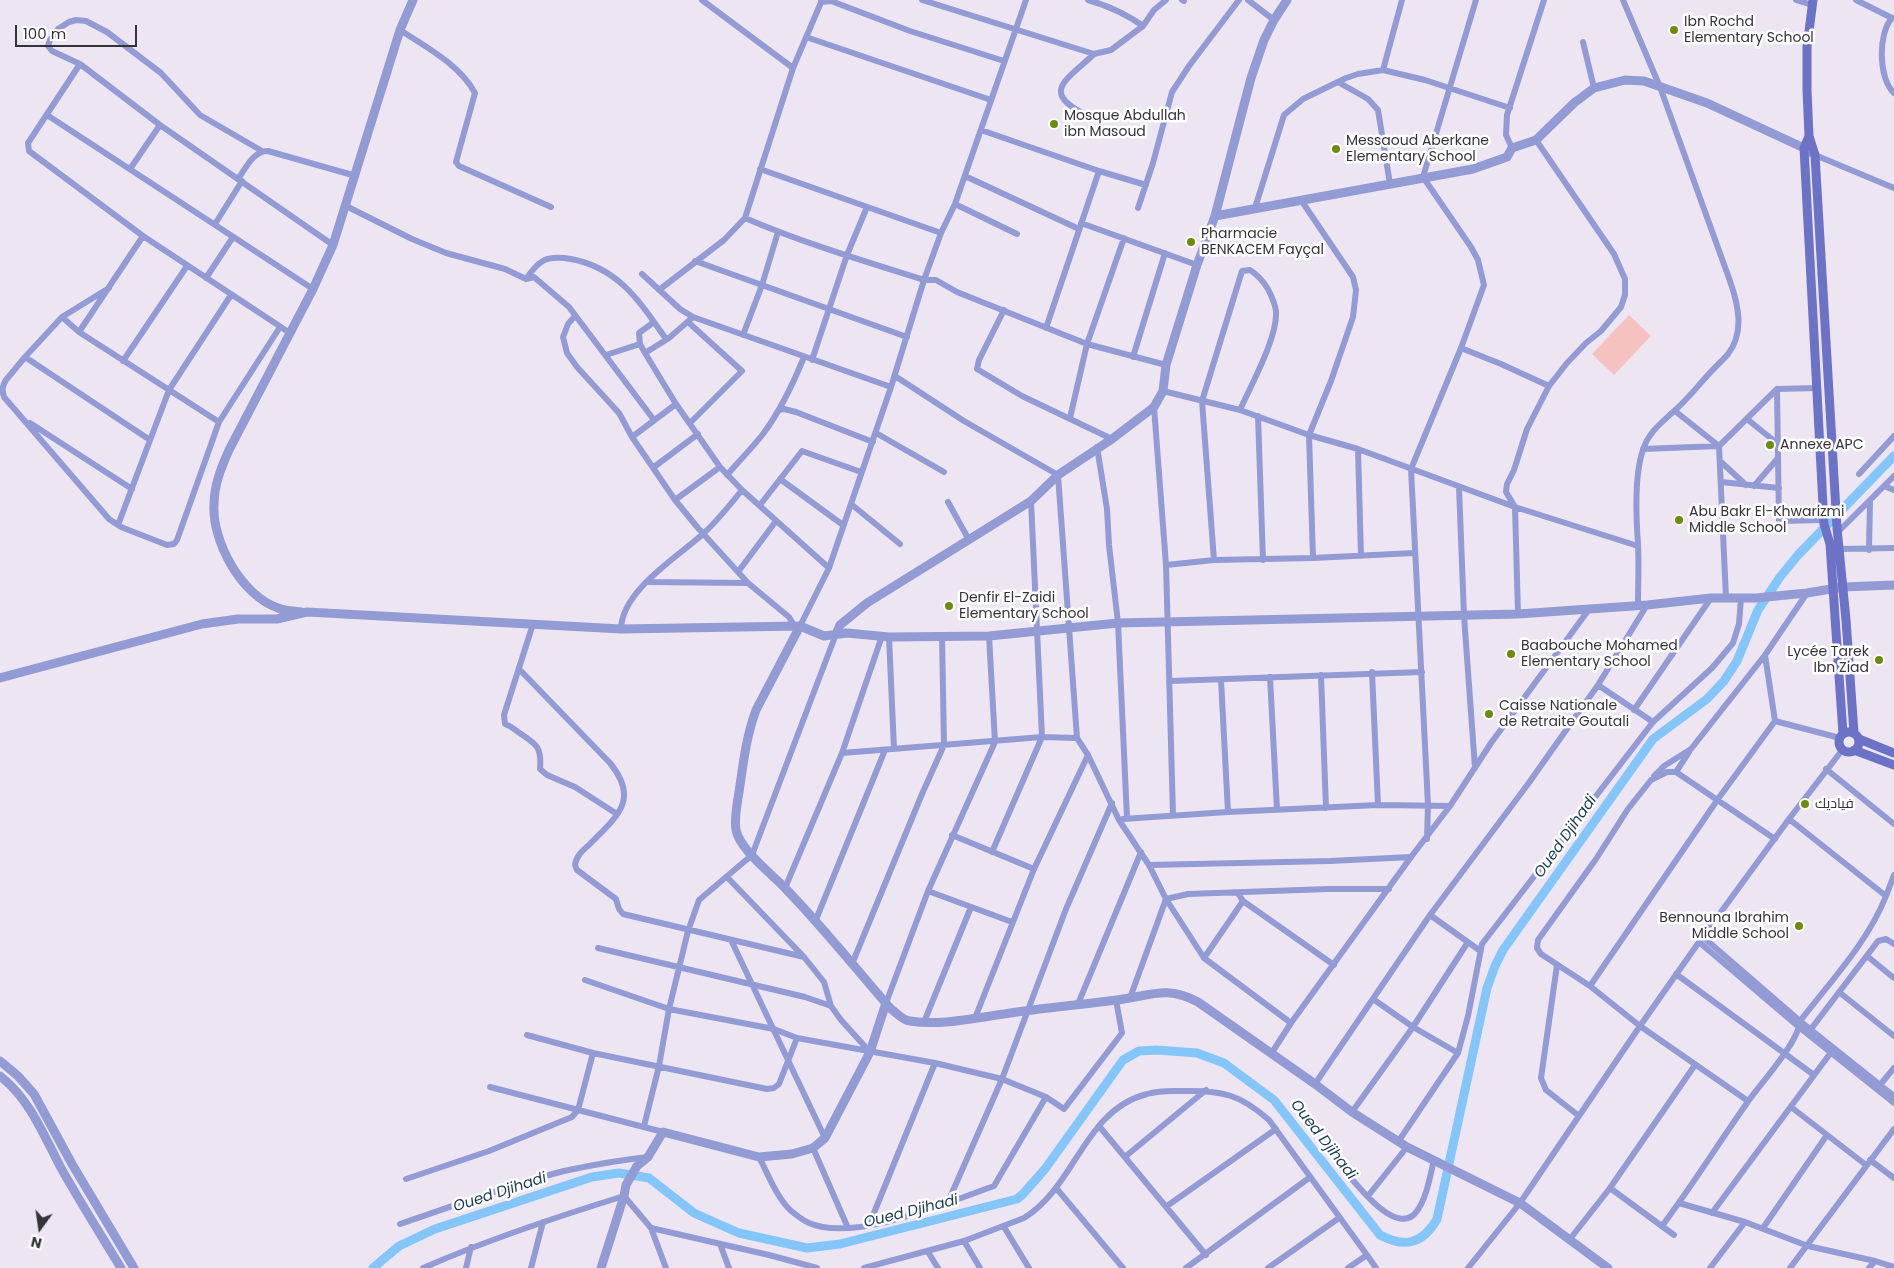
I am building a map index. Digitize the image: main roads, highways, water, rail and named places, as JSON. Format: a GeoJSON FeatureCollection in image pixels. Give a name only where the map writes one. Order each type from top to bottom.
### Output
{"type":"FeatureCollection","features":[{"type":"Feature","properties":{"kind":"main road"},"geometry":{"type":"LineString","coordinates":[[1813,3],[1807,47],[1809,136],[1816,155],[1837,530],[1858,746],[1854,750]]}},
{"type":"Feature","properties":{"kind":"main road"},"geometry":{"type":"LineString","coordinates":[[1809,136],[1804,148],[1824,522],[1830,544],[1842,736],[1841,746],[1848,751],[1854,750],[1894,765]]}},
{"type":"Feature","properties":{"kind":"main road"},"geometry":{"type":"LineString","coordinates":[[1842,736],[1850,732],[1894,753]]}},
{"type":"Feature","properties":{"kind":"waterway","name":"Oued Djihadi"},"geometry":{"type":"LineString","coordinates":[[373,1268],[399,1246],[435,1229],[592,1177],[619,1173],[649,1178],[694,1213],[739,1233],[807,1248],[840,1244],[1017,1199],[1045,1169],[1123,1060],[1139,1051],[1157,1050],[1197,1053],[1224,1063],[1274,1100],[1380,1235],[1397,1242],[1412,1241],[1419,1238],[1426,1234],[1437,1219],[1487,988],[1503,950],[1653,739],[1707,699],[1724,681],[1737,661],[1758,610],[1780,577],[1798,555],[1894,456]]}},
{"type":"Feature","properties":{"kind":"place","name":"Ibn Rochd Elementary School"},"geometry":{"type":"Point","coordinates":[1674,30]}},
{"type":"Feature","properties":{"kind":"place","name":"Mosque Abdullah ibn Masoud"},"geometry":{"type":"Point","coordinates":[1054,124]}},
{"type":"Feature","properties":{"kind":"place","name":"Messaoud Aberkane Elementary School"},"geometry":{"type":"Point","coordinates":[1336,149]}},
{"type":"Feature","properties":{"kind":"place","name":"Pharmacie BENKACEM Fayçal"},"geometry":{"type":"Point","coordinates":[1191,242]}},
{"type":"Feature","properties":{"kind":"place","name":"Annexe APC"},"geometry":{"type":"Point","coordinates":[1770,445]}},
{"type":"Feature","properties":{"kind":"place","name":"Abu Bakr El-Khwarizmi Middle School"},"geometry":{"type":"Point","coordinates":[1679,520]}},
{"type":"Feature","properties":{"kind":"place","name":"Denfir El-Zaidi Elementary School"},"geometry":{"type":"Point","coordinates":[949,606]}},
{"type":"Feature","properties":{"kind":"place","name":"Baabouche Mohamed Elementary School"},"geometry":{"type":"Point","coordinates":[1511,654]}},
{"type":"Feature","properties":{"kind":"place","name":"Lycée Tarek Ibn Ziad"},"geometry":{"type":"Point","coordinates":[1879,660]}},
{"type":"Feature","properties":{"kind":"place","name":"Caisse Nationale de Retraite Goutali"},"geometry":{"type":"Point","coordinates":[1489,714]}},
{"type":"Feature","properties":{"kind":"place","name":"فياديك"},"geometry":{"type":"Point","coordinates":[1805,804]}},
{"type":"Feature","properties":{"kind":"place","name":"Bennouna Ibrahim Middle School"},"geometry":{"type":"Point","coordinates":[1799,926]}}]}
